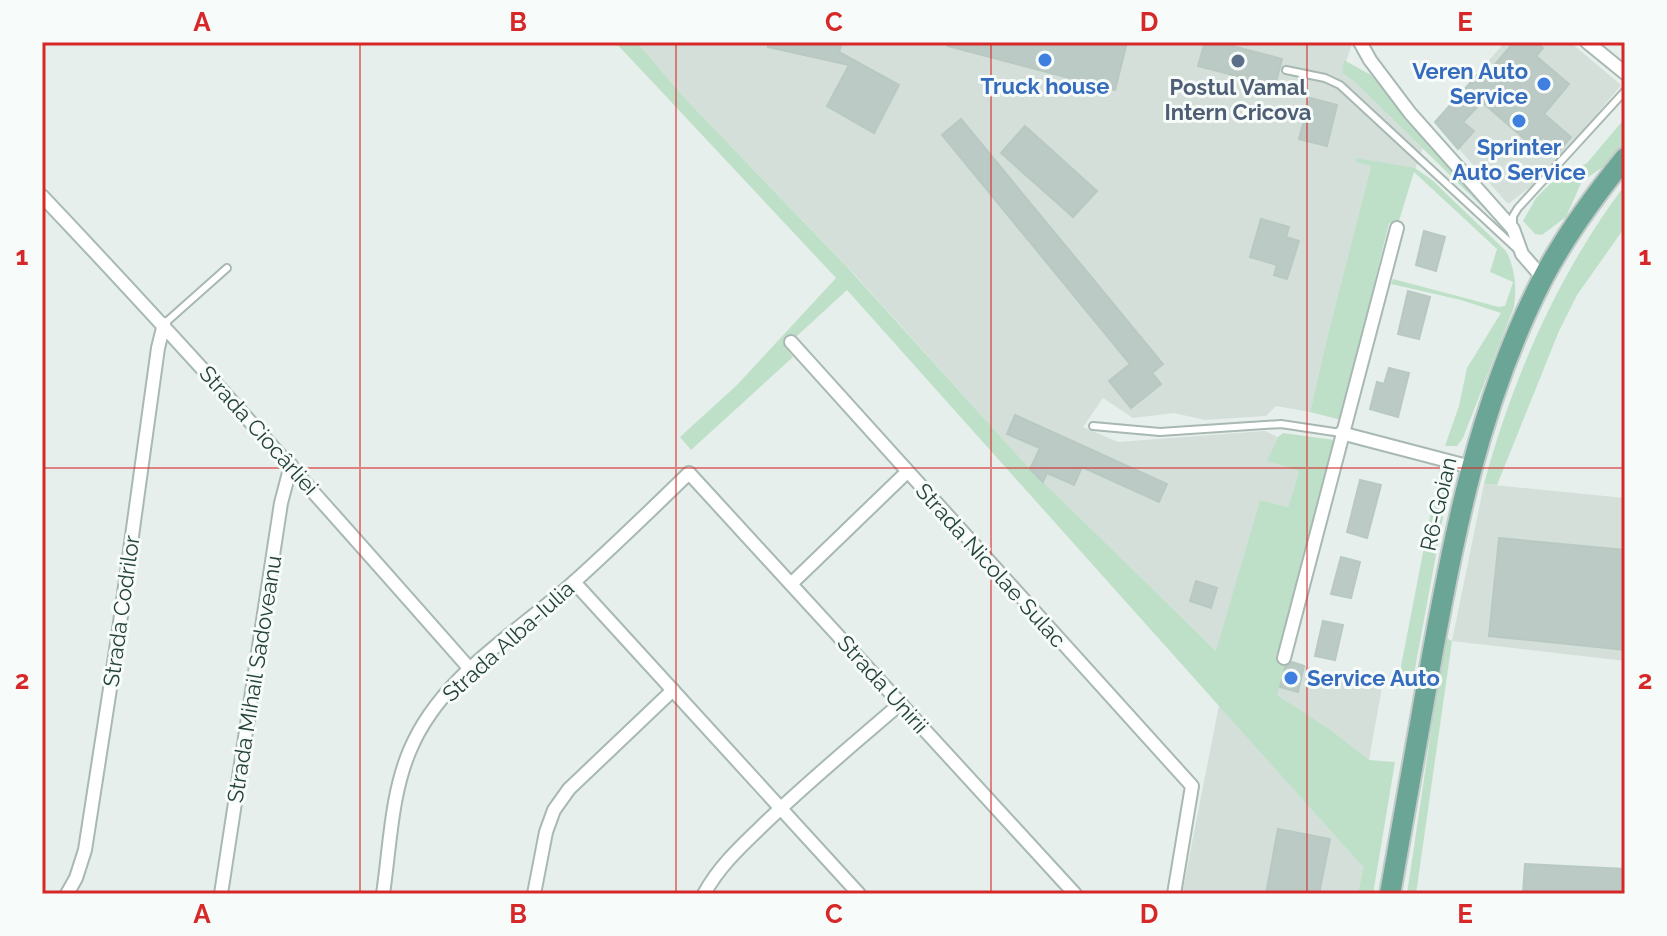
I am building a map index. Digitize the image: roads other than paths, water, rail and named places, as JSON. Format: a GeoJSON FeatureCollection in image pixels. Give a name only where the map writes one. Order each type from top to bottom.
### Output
{"type":"FeatureCollection","features":[{"type":"Feature","properties":{"kind":"main road","name":"R6-Goian"},"geometry":{"type":"LineString","coordinates":[[1390,894],[1441,605],[1471,467],[1501,376],[1543,278],[1572,231],[1625,158]]}},
{"type":"Feature","properties":{"kind":"street"},"geometry":{"type":"LineString","coordinates":[[1360,42],[1410,113],[1513,229],[1522,254],[1543,278]]}},
{"type":"Feature","properties":{"kind":"street"},"geometry":{"type":"LineString","coordinates":[[1587,42],[1625,73]]}},
{"type":"Feature","properties":{"kind":"street","name":"Strada Ciocârliei"},"geometry":{"type":"LineString","coordinates":[[42,196],[164,324],[470,669]]}},
{"type":"Feature","properties":{"kind":"street"},"geometry":{"type":"LineString","coordinates":[[1284,658],[1397,228]]}},
{"type":"Feature","properties":{"kind":"street","name":"Strada Codrilor"},"geometry":{"type":"LineString","coordinates":[[67,894],[76,878],[87,835],[164,324]]}},
{"type":"Feature","properties":{"kind":"street","name":"Strada Nicolae Sulac"},"geometry":{"type":"LineString","coordinates":[[791,342],[1192,786],[1174,894]]}},
{"type":"Feature","properties":{"kind":"street"},"geometry":{"type":"LineString","coordinates":[[1341,433],[1471,467]]}},
{"type":"Feature","properties":{"kind":"street","name":"Strada Mihail Sadoveanu"},"geometry":{"type":"LineString","coordinates":[[221,894],[281,503],[291,465]]}},
{"type":"Feature","properties":{"kind":"street"},"geometry":{"type":"LineString","coordinates":[[791,584],[907,472]]}},
{"type":"Feature","properties":{"kind":"street","name":"Strada Alba-Iulia"},"geometry":{"type":"LineString","coordinates":[[383,894],[400,779],[409,752],[429,715],[470,669],[574,582],[689,473]]}},
{"type":"Feature","properties":{"kind":"street","name":"Strada Unirii"},"geometry":{"type":"LineString","coordinates":[[689,473],[1075,894]]}},
{"type":"Feature","properties":{"kind":"street"},"geometry":{"type":"LineString","coordinates":[[574,582],[859,894]]}},
{"type":"Feature","properties":{"kind":"street"},"geometry":{"type":"LineString","coordinates":[[534,894],[546,832],[554,810],[569,789],[673,690]]}},
{"type":"Feature","properties":{"kind":"street"},"geometry":{"type":"LineString","coordinates":[[704,894],[731,856],[780,808],[901,703]]}},
{"type":"Feature","properties":{"kind":"lane"},"geometry":{"type":"LineString","coordinates":[[1286,70],[1325,78],[1340,85],[1522,254]]}},
{"type":"Feature","properties":{"kind":"lane"},"geometry":{"type":"LineString","coordinates":[[1513,229],[1513,216],[1518,208],[1625,91]]}},
{"type":"Feature","properties":{"kind":"lane"},"geometry":{"type":"LineString","coordinates":[[164,324],[227,268]]}},
{"type":"Feature","properties":{"kind":"lane"},"geometry":{"type":"LineString","coordinates":[[1093,426],[1160,432],[1281,424],[1341,433]]}},
{"type":"Feature","properties":{"kind":"place","name":"Truck house"},"geometry":{"type":"Point","coordinates":[1045,60]}},
{"type":"Feature","properties":{"kind":"place","name":"Postul Vamal Intern Cricova"},"geometry":{"type":"Point","coordinates":[1238,61]}},
{"type":"Feature","properties":{"kind":"place","name":"Veren Auto Service"},"geometry":{"type":"Point","coordinates":[1544,84]}},
{"type":"Feature","properties":{"kind":"place","name":"Sprinter Auto Service"},"geometry":{"type":"Point","coordinates":[1519,121]}},
{"type":"Feature","properties":{"kind":"place","name":"Service Auto"},"geometry":{"type":"Point","coordinates":[1291,678]}}]}
